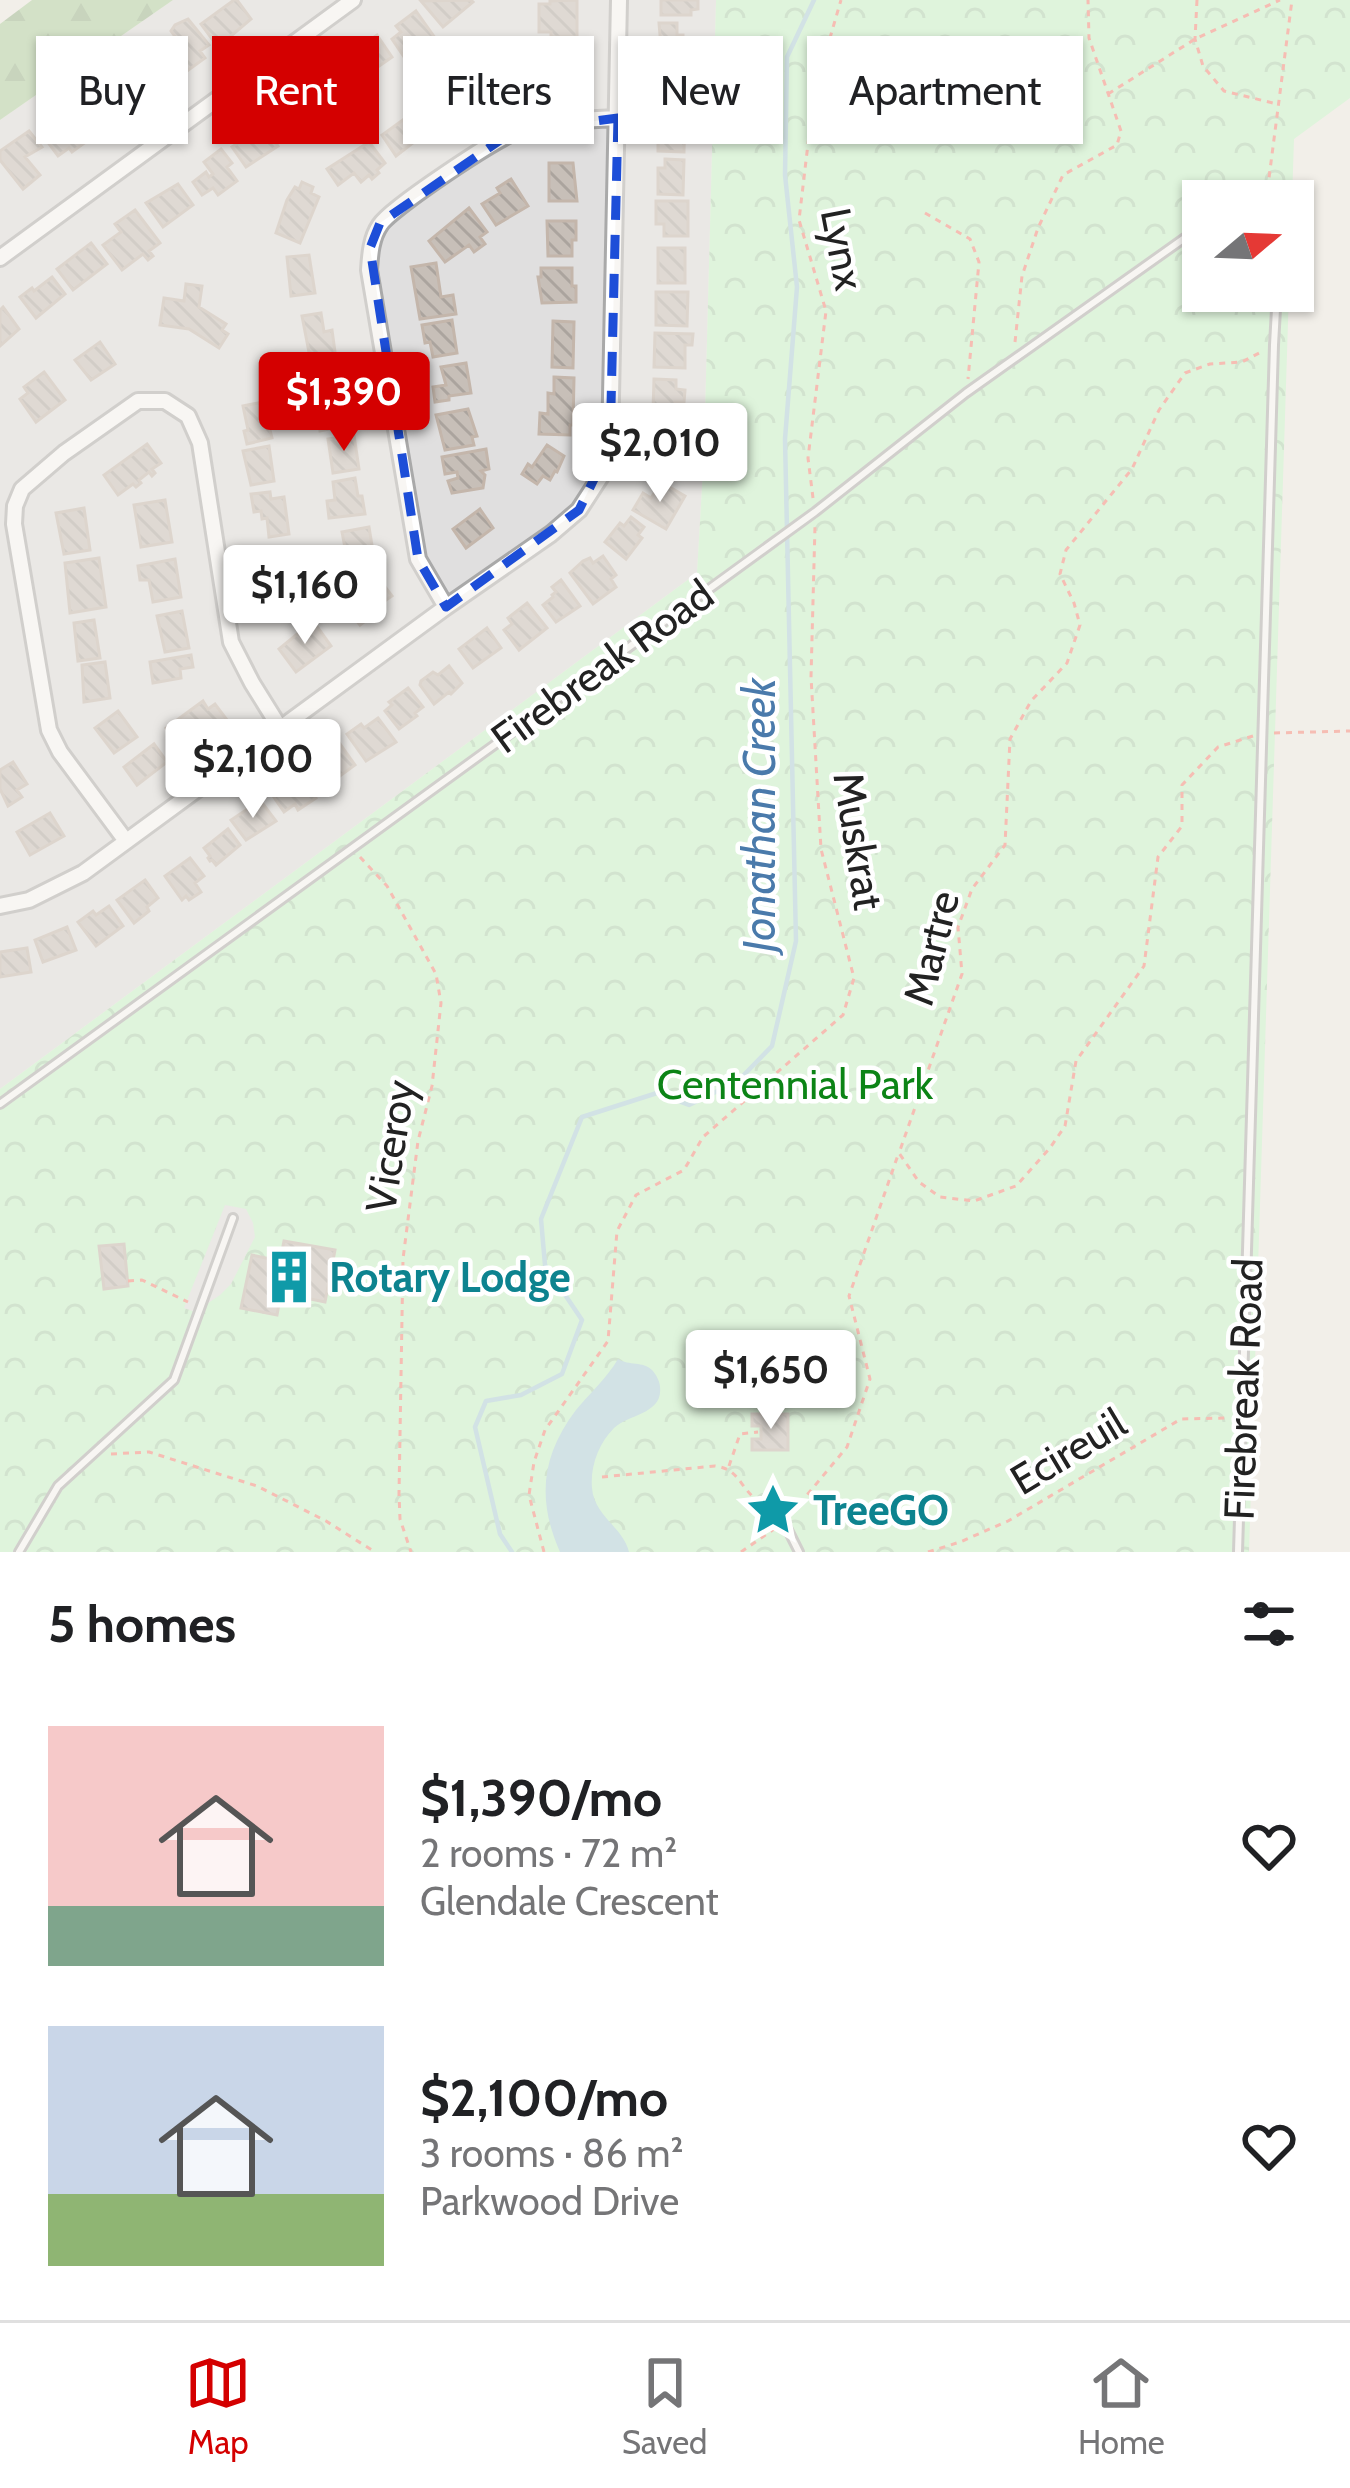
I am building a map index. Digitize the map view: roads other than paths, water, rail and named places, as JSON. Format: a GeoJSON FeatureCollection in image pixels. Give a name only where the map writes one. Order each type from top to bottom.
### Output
{"type":"FeatureCollection","features":[{"type":"Feature","properties":{"kind":"street"},"geometry":{"type":"LineString","coordinates":[[0,258],[353,0]]}},
{"type":"Feature","properties":{"kind":"street"},"geometry":{"type":"LineString","coordinates":[[619,36],[620,0]]}},
{"type":"Feature","properties":{"kind":"street"},"geometry":{"type":"LineString","coordinates":[[0,906],[29,900],[83,873],[579,510],[601,476],[610,446],[618,118],[544,124],[512,132],[380,224],[370,248],[369,270],[418,560],[446,607]]}},
{"type":"Feature","properties":{"kind":"street"},"geometry":{"type":"LineString","coordinates":[[126,841],[49,730],[14,524],[22,489],[138,401],[164,401],[188,416],[194,429],[232,642],[280,728]]}},
{"type":"Feature","properties":{"kind":"lane","name":"Firebreak Road"},"geometry":{"type":"LineString","coordinates":[[0,1104],[815,512],[966,393],[1182,240]]}},
{"type":"Feature","properties":{"kind":"lane","name":"Firebreak Road"},"geometry":{"type":"LineString","coordinates":[[1238,1552],[1276,312]]}},
{"type":"Feature","properties":{"kind":"lane"},"geometry":{"type":"LineString","coordinates":[[19,1552],[58,1486],[174,1380],[232,1218]]}},
{"type":"Feature","properties":{"kind":"lane"},"geometry":{"type":"LineString","coordinates":[[784,1522],[799,1552]]}},
{"type":"Feature","properties":{"kind":"water"},"geometry":{"type":"Polygon","coordinates":[[[618,1359],[648,1367],[660,1387],[651,1408],[609,1434],[592,1471],[594,1498],[629,1552],[560,1552],[548,1514],[549,1461],[564,1427],[618,1359]]]}},
{"type":"Feature","properties":{"kind":"waterway","name":"Jonathan Creek"},"geometry":{"type":"LineString","coordinates":[[512,1552],[500,1534],[475,1427],[486,1401],[521,1395],[562,1374],[582,1320],[545,1265],[541,1219],[582,1117],[657,1093],[689,1105],[738,1081],[772,1046],[796,941],[785,439],[797,287],[785,175],[787,57],[814,0]]}},
{"type":"Feature","properties":{"kind":"place","name":"Rotary Lodge"},"geometry":{"type":"Point","coordinates":[289,1277]}},
{"type":"Feature","properties":{"kind":"place","name":"TreeGO"},"geometry":{"type":"Point","coordinates":[773,1510]}},
{"type":"Feature","properties":{"kind":"park label","name":"Centennial Park"},"geometry":{"type":"Point","coordinates":[795,1084]}}]}
